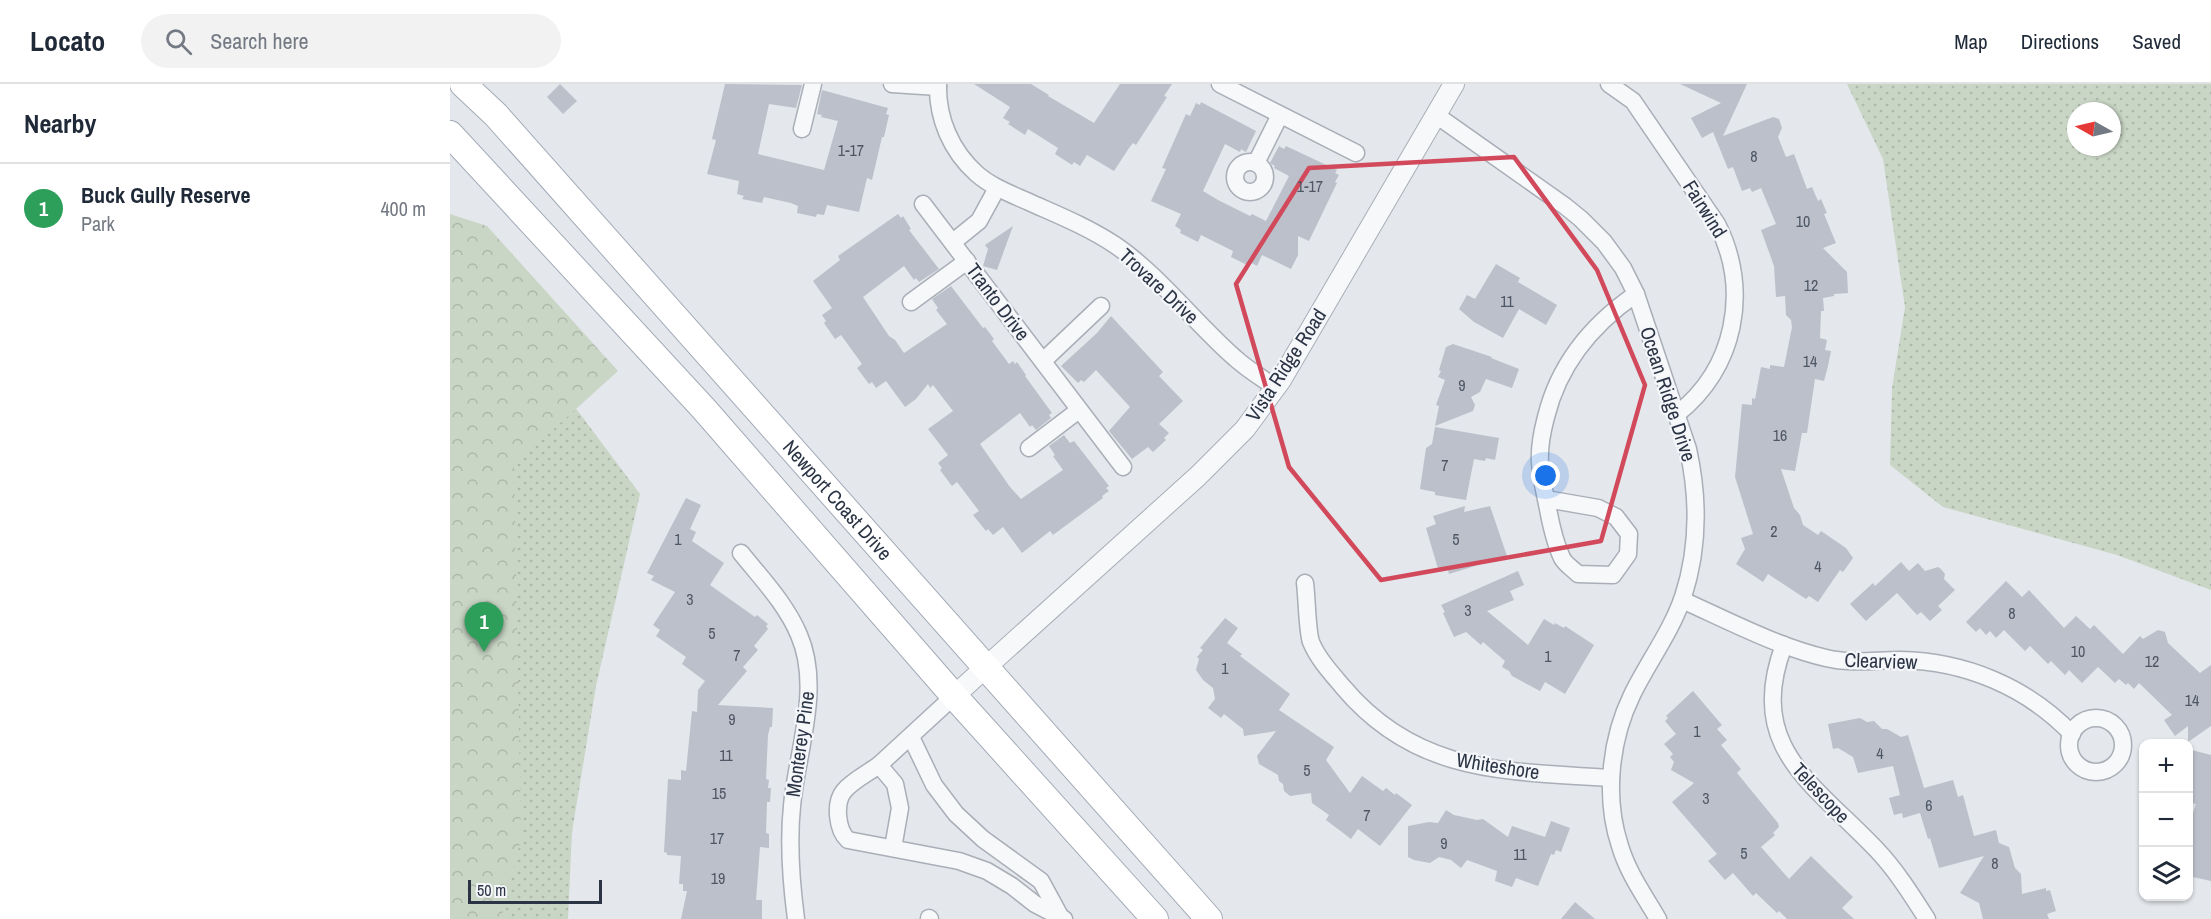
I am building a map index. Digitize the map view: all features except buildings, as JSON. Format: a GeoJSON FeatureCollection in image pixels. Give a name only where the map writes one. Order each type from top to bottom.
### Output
{"type":"FeatureCollection","features":[{"type":"Feature","properties":{"kind":"main road","name":"Newport Coast Drive"},"geometry":{"type":"LineString","coordinates":[[463,84],[496,115],[1209,919]]}},
{"type":"Feature","properties":{"kind":"main road","name":"Newport Coast Drive"},"geometry":{"type":"LineString","coordinates":[[450,134],[704,410],[954,696],[1155,919]]}},
{"type":"Feature","properties":{"kind":"street"},"geometry":{"type":"LineString","coordinates":[[802,129],[813,84]]}},
{"type":"Feature","properties":{"kind":"street"},"geometry":{"type":"LineString","coordinates":[[892,84],[938,86]]}},
{"type":"Feature","properties":{"kind":"street"},"geometry":{"type":"LineString","coordinates":[[1220,84],[1356,153]]}},
{"type":"Feature","properties":{"kind":"street","name":"Vista Ridge Road"},"geometry":{"type":"LineString","coordinates":[[954,696],[1206,468],[1245,429],[1276,388],[1454,84]]}},
{"type":"Feature","properties":{"kind":"street","name":"Fairwind"},"geometry":{"type":"LineString","coordinates":[[1609,84],[1633,101],[1711,215],[1726,242],[1733,266],[1735,292],[1727,345],[1718,369],[1703,390],[1677,414]]}},
{"type":"Feature","properties":{"kind":"street","name":"Trovare Drive"},"geometry":{"type":"LineString","coordinates":[[938,86],[940,108],[951,141],[961,157],[977,174],[997,188],[1082,225],[1115,245],[1135,261],[1236,359],[1276,388]]}},
{"type":"Feature","properties":{"kind":"street","name":"Ocean Ridge Drive"},"geometry":{"type":"LineString","coordinates":[[1436,115],[1581,219],[1610,249],[1623,268],[1635,294],[1677,414],[1694,474],[1697,512],[1694,551],[1682,600],[1632,696],[1620,726],[1611,778],[1614,825],[1620,846],[1631,875],[1658,919]]}},
{"type":"Feature","properties":{"kind":"street"},"geometry":{"type":"LineString","coordinates":[[1256,163],[1280,116]]}},
{"type":"Feature","properties":{"kind":"street"},"geometry":{"type":"LineString","coordinates":[[952,242],[979,221],[997,188]]}},
{"type":"Feature","properties":{"kind":"street","name":"Tranto Drive"},"geometry":{"type":"LineString","coordinates":[[923,204],[1123,467]]}},
{"type":"Feature","properties":{"kind":"street"},"geometry":{"type":"LineString","coordinates":[[911,302],[967,261]]}},
{"type":"Feature","properties":{"kind":"street"},"geometry":{"type":"LineString","coordinates":[[1546,499],[1598,508],[1616,517],[1629,534],[1628,554],[1613,574],[1578,574],[1563,559],[1552,527],[1546,499],[1540,462],[1543,431],[1550,401],[1562,372],[1591,330],[1613,309],[1635,294]]}},
{"type":"Feature","properties":{"kind":"street","name":"Tranto Drive"},"geometry":{"type":"LineString","coordinates":[[1043,361],[1101,306]]}},
{"type":"Feature","properties":{"kind":"street"},"geometry":{"type":"LineString","coordinates":[[1029,448],[1079,410]]}},
{"type":"Feature","properties":{"kind":"street","name":"Monterey Pine"},"geometry":{"type":"LineString","coordinates":[[741,553],[786,610],[799,635],[805,655],[808,683],[807,704],[789,838],[790,872],[796,919]]}},
{"type":"Feature","properties":{"kind":"street","name":"Whiteshore"},"geometry":{"type":"LineString","coordinates":[[1305,583],[1311,641],[1328,669],[1352,698],[1392,731],[1440,756],[1474,766],[1499,771],[1611,778]]}},
{"type":"Feature","properties":{"kind":"street","name":"Clearview"},"geometry":{"type":"LineString","coordinates":[[1682,600],[1804,653],[1830,659],[1855,661],[1901,660],[1940,663],[1989,677],[2024,694],[2055,716],[2072,734]]}},
{"type":"Feature","properties":{"kind":"street","name":"Telescope"},"geometry":{"type":"LineString","coordinates":[[1784,645],[1773,687],[1774,713],[1780,738],[1791,761],[1806,781],[1876,849],[1896,872],[1927,919]]}},
{"type":"Feature","properties":{"kind":"street"},"geometry":{"type":"LineString","coordinates":[[954,696],[879,765],[843,791],[838,822],[841,834],[848,840],[959,861],[987,872],[1012,886],[1035,904],[1060,918]]}},
{"type":"Feature","properties":{"kind":"street"},"geometry":{"type":"LineString","coordinates":[[911,737],[934,784],[957,814],[983,839],[1041,881],[1060,918]]}},
{"type":"Feature","properties":{"kind":"street"},"geometry":{"type":"LineString","coordinates":[[879,765],[895,784],[900,808],[893,848]]}},
{"type":"Feature","properties":{"kind":"highlighted area"},"geometry":{"type":"Polygon","coordinates":[[[1514,157],[1597,270],[1645,385],[1601,541],[1381,580],[1289,467],[1236,284],[1309,168],[1514,157]]]}},
{"type":"Feature","properties":{"kind":"green space"},"geometry":{"type":"Polygon","coordinates":[[[1847,84],[2211,84],[2211,590],[2117,555],[1943,507],[1890,465],[1892,388],[1905,307],[1883,159],[1847,84]]]}},
{"type":"Feature","properties":{"kind":"green space"},"geometry":{"type":"Polygon","coordinates":[[[450,214],[487,226],[618,371],[514,465],[521,839],[501,919],[450,919],[450,214]]]}},
{"type":"Feature","properties":{"kind":"green space"},"geometry":{"type":"Polygon","coordinates":[[[450,257],[491,295],[640,494],[596,686],[572,832],[568,919],[450,919],[450,257]]]}},
{"type":"Feature","properties":{"kind":"place","name":"Buck Gully Reserve"},"geometry":{"type":"Point","coordinates":[484,652]}}]}
